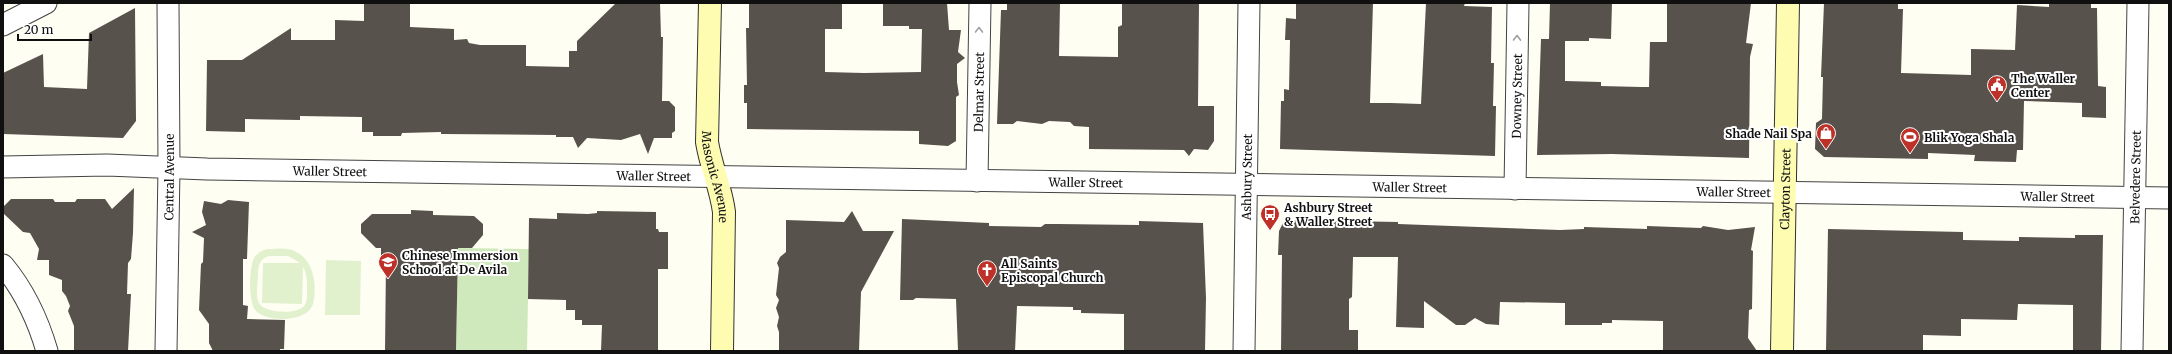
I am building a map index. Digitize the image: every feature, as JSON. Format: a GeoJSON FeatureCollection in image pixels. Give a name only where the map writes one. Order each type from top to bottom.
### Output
{"type":"FeatureCollection","features":[{"type":"Feature","properties":{"kind":"street"},"geometry":{"type":"LineString","coordinates":[[3,25],[46,3]]}},
{"type":"Feature","properties":{"kind":"street","name":"Central Avenue"},"geometry":{"type":"LineString","coordinates":[[166,351],[169,168],[168,3]]}},
{"type":"Feature","properties":{"kind":"street","name":"Masonic Avenue"},"geometry":{"type":"LineString","coordinates":[[710,3],[708,142],[710,161],[722,192],[724,212],[722,351]]}},
{"type":"Feature","properties":{"kind":"street","name":"Delmar Street"},"geometry":{"type":"LineString","coordinates":[[977,181],[980,3]]}},
{"type":"Feature","properties":{"kind":"street","name":"Ashbury Street"},"geometry":{"type":"LineString","coordinates":[[1244,351],[1249,3]]}},
{"type":"Feature","properties":{"kind":"street","name":"Downey Street"},"geometry":{"type":"LineString","coordinates":[[1515,189],[1518,3]]}},
{"type":"Feature","properties":{"kind":"street","name":"Clayton Street"},"geometry":{"type":"LineString","coordinates":[[1782,351],[1788,3]]}},
{"type":"Feature","properties":{"kind":"street","name":"Belvedere Street"},"geometry":{"type":"LineString","coordinates":[[2132,351],[2138,3]]}},
{"type":"Feature","properties":{"kind":"street","name":"Waller Street"},"geometry":{"type":"LineString","coordinates":[[3,167],[107,165],[169,168],[977,181],[2169,198]]}},
{"type":"Feature","properties":{"kind":"street"},"geometry":{"type":"LineString","coordinates":[[3,264],[28,305],[40,329],[47,351]]}},
{"type":"Feature","properties":{"kind":"green space"},"geometry":{"type":"Polygon","coordinates":[[[458,248],[529,249],[527,351],[456,350],[458,248]]]}},
{"type":"Feature","properties":{"kind":"green space"},"geometry":{"type":"Polygon","coordinates":[[[267,249],[288,249],[296,252],[303,257],[312,270],[315,287],[313,304],[310,310],[304,314],[287,319],[269,318],[256,311],[253,307],[250,285],[252,263],[259,252],[267,249]],[[288,256],[266,257],[261,261],[259,266],[257,297],[259,303],[267,309],[281,312],[295,311],[304,306],[306,302],[307,280],[303,267],[302,304],[262,303],[263,263],[300,263],[288,256]]]}},
{"type":"Feature","properties":{"kind":"green space"},"geometry":{"type":"Polygon","coordinates":[[[326,260],[361,261],[360,315],[325,315],[326,260]]]}},
{"type":"Feature","properties":{"kind":"building"},"geometry":{"type":"Polygon","coordinates":[[[364,3],[410,3],[410,27],[454,29],[454,40],[467,39],[469,43],[480,45],[526,45],[526,66],[569,67],[569,51],[577,51],[577,41],[616,3],[660,3],[661,37],[663,37],[662,101],[669,101],[675,107],[675,131],[672,133],[672,138],[654,138],[648,154],[640,134],[621,140],[587,138],[578,148],[573,137],[556,137],[556,135],[441,134],[441,132],[402,133],[401,136],[373,136],[373,132],[362,132],[362,117],[300,116],[300,120],[245,119],[245,132],[206,131],[207,60],[242,60],[291,28],[291,40],[335,40],[335,20],[364,21],[364,3]]]}},
{"type":"Feature","properties":{"kind":"building"},"geometry":{"type":"Polygon","coordinates":[[[749,3],[842,3],[842,29],[825,29],[825,72],[864,73],[921,72],[922,29],[909,29],[909,26],[883,26],[883,3],[947,3],[949,30],[961,30],[958,52],[965,58],[957,64],[959,95],[956,97],[956,141],[948,146],[919,144],[919,131],[747,129],[747,103],[744,103],[744,85],[747,85],[746,28],[749,28],[749,3]]]}},
{"type":"Feature","properties":{"kind":"building"},"geometry":{"type":"Polygon","coordinates":[[[1007,3],[1060,3],[1059,56],[1118,57],[1118,27],[1122,25],[1122,3],[1199,3],[1198,106],[1214,106],[1214,141],[1208,150],[1194,149],[1189,156],[1184,150],[1089,149],[1089,127],[1074,126],[1070,122],[1049,121],[1042,124],[1017,121],[1013,124],[997,124],[1001,10],[1007,10],[1007,3]]]}},
{"type":"Feature","properties":{"kind":"building"},"geometry":{"type":"Polygon","coordinates":[[[1296,3],[1373,3],[1370,103],[1421,104],[1426,3],[1465,3],[1464,6],[1492,7],[1491,63],[1494,63],[1493,106],[1496,106],[1495,156],[1280,149],[1281,101],[1284,101],[1284,89],[1289,90],[1290,40],[1285,40],[1286,18],[1296,19],[1296,3]]]}},
{"type":"Feature","properties":{"kind":"building"},"geometry":{"type":"Polygon","coordinates":[[[1550,3],[1612,3],[1611,39],[1589,38],[1589,41],[1565,41],[1565,81],[1601,82],[1601,86],[1649,87],[1650,42],[1667,42],[1667,3],[1751,3],[1746,43],[1753,44],[1750,57],[1749,158],[1612,154],[1537,155],[1541,39],[1549,39],[1550,3]]]}},
{"type":"Feature","properties":{"kind":"building"},"geometry":{"type":"Polygon","coordinates":[[[1824,3],[1898,3],[1898,9],[1903,9],[1901,73],[1971,75],[1971,49],[2015,50],[2017,5],[2049,7],[2049,3],[2091,3],[2091,8],[2097,8],[2098,86],[2106,87],[2106,118],[2082,117],[2082,103],[2024,101],[2023,150],[2017,150],[2016,162],[1974,161],[1975,155],[1928,153],[1928,159],[1824,157],[1815,149],[1816,123],[1822,119],[1823,77],[1821,77],[1824,3]]]}},
{"type":"Feature","properties":{"kind":"building"},"geometry":{"type":"Polygon","coordinates":[[[135,8],[136,121],[123,138],[3,134],[3,73],[43,54],[44,87],[87,89],[89,33],[135,8]]]}},
{"type":"Feature","properties":{"kind":"building"},"geometry":{"type":"Polygon","coordinates":[[[134,188],[131,259],[128,263],[127,294],[131,294],[128,351],[74,351],[74,326],[68,311],[70,306],[62,291],[62,280],[49,275],[49,260],[37,260],[39,249],[30,233],[23,232],[4,214],[4,206],[11,199],[53,199],[55,202],[75,202],[77,199],[105,199],[112,209],[134,188]]]}},
{"type":"Feature","properties":{"kind":"building"},"geometry":{"type":"Polygon","coordinates":[[[228,200],[249,202],[247,259],[243,259],[243,305],[248,306],[247,319],[285,320],[284,349],[280,349],[280,351],[213,351],[209,343],[209,324],[199,310],[204,238],[192,232],[206,225],[202,212],[204,201],[221,204],[228,200]]]}},
{"type":"Feature","properties":{"kind":"building"},"geometry":{"type":"Polygon","coordinates":[[[411,210],[433,211],[433,215],[474,216],[483,224],[483,235],[472,248],[458,248],[456,351],[385,351],[386,261],[381,261],[381,248],[376,248],[361,233],[361,224],[372,214],[411,214],[411,210]]]}},
{"type":"Feature","properties":{"kind":"building"},"geometry":{"type":"Polygon","coordinates":[[[597,211],[656,212],[656,229],[658,229],[659,232],[668,232],[668,269],[658,269],[658,351],[601,351],[602,325],[582,325],[582,320],[575,320],[575,310],[566,310],[566,300],[528,299],[529,218],[557,219],[557,213],[588,214],[597,213],[597,211]]]}},
{"type":"Feature","properties":{"kind":"building"},"geometry":{"type":"Polygon","coordinates":[[[852,211],[863,231],[894,231],[861,292],[859,351],[779,351],[779,332],[777,326],[779,317],[776,308],[779,300],[776,295],[779,268],[777,263],[780,257],[786,252],[786,220],[844,222],[852,211]]]}},
{"type":"Feature","properties":{"kind":"building"},"geometry":{"type":"Polygon","coordinates":[[[902,219],[989,223],[989,226],[1041,227],[1045,224],[1139,225],[1139,221],[1203,223],[1206,298],[1205,351],[1124,351],[1124,314],[1081,313],[1081,310],[1073,310],[1073,307],[1017,306],[1015,351],[958,351],[956,299],[916,298],[913,300],[900,300],[902,219]]]}},
{"type":"Feature","properties":{"kind":"building"},"geometry":{"type":"Polygon","coordinates":[[[1293,220],[1398,222],[1398,224],[1560,230],[1584,229],[1584,227],[1647,229],[1647,226],[1701,228],[1703,226],[1728,230],[1755,227],[1751,250],[1753,251],[1752,309],[1749,310],[1748,338],[1757,351],[1663,351],[1663,321],[1612,320],[1612,323],[1602,323],[1602,325],[1565,325],[1565,303],[1500,302],[1499,325],[1486,324],[1475,318],[1465,325],[1456,325],[1424,301],[1424,328],[1396,327],[1398,257],[1353,257],[1352,297],[1349,299],[1349,330],[1358,330],[1358,351],[1281,351],[1282,255],[1278,255],[1279,231],[1283,223],[1293,220]]]}},
{"type":"Feature","properties":{"kind":"building"},"geometry":{"type":"Polygon","coordinates":[[[1828,229],[1963,232],[1963,240],[2019,241],[2019,237],[2075,238],[2075,235],[2103,235],[2101,351],[2073,351],[2073,305],[2018,304],[2017,320],[1961,319],[1961,336],[1923,335],[1923,351],[1826,351],[1828,229]]]}},
{"type":"Feature","properties":{"kind":"place","name":"The Waller Center"},"geometry":{"type":"Point","coordinates":[1997,102]}},
{"type":"Feature","properties":{"kind":"place","name":"Shade Nail Spa"},"geometry":{"type":"Point","coordinates":[1826,150]}},
{"type":"Feature","properties":{"kind":"place","name":"Blik Yoga Shala"},"geometry":{"type":"Point","coordinates":[1910,154]}},
{"type":"Feature","properties":{"kind":"place","name":"Ashbury Street & Waller Street"},"geometry":{"type":"Point","coordinates":[1270,231]}},
{"type":"Feature","properties":{"kind":"place","name":"Chinese Immersion School at De Avila"},"geometry":{"type":"Point","coordinates":[388,279]}},
{"type":"Feature","properties":{"kind":"place","name":"All Saints Episcopal Church"},"geometry":{"type":"Point","coordinates":[987,287]}}]}
